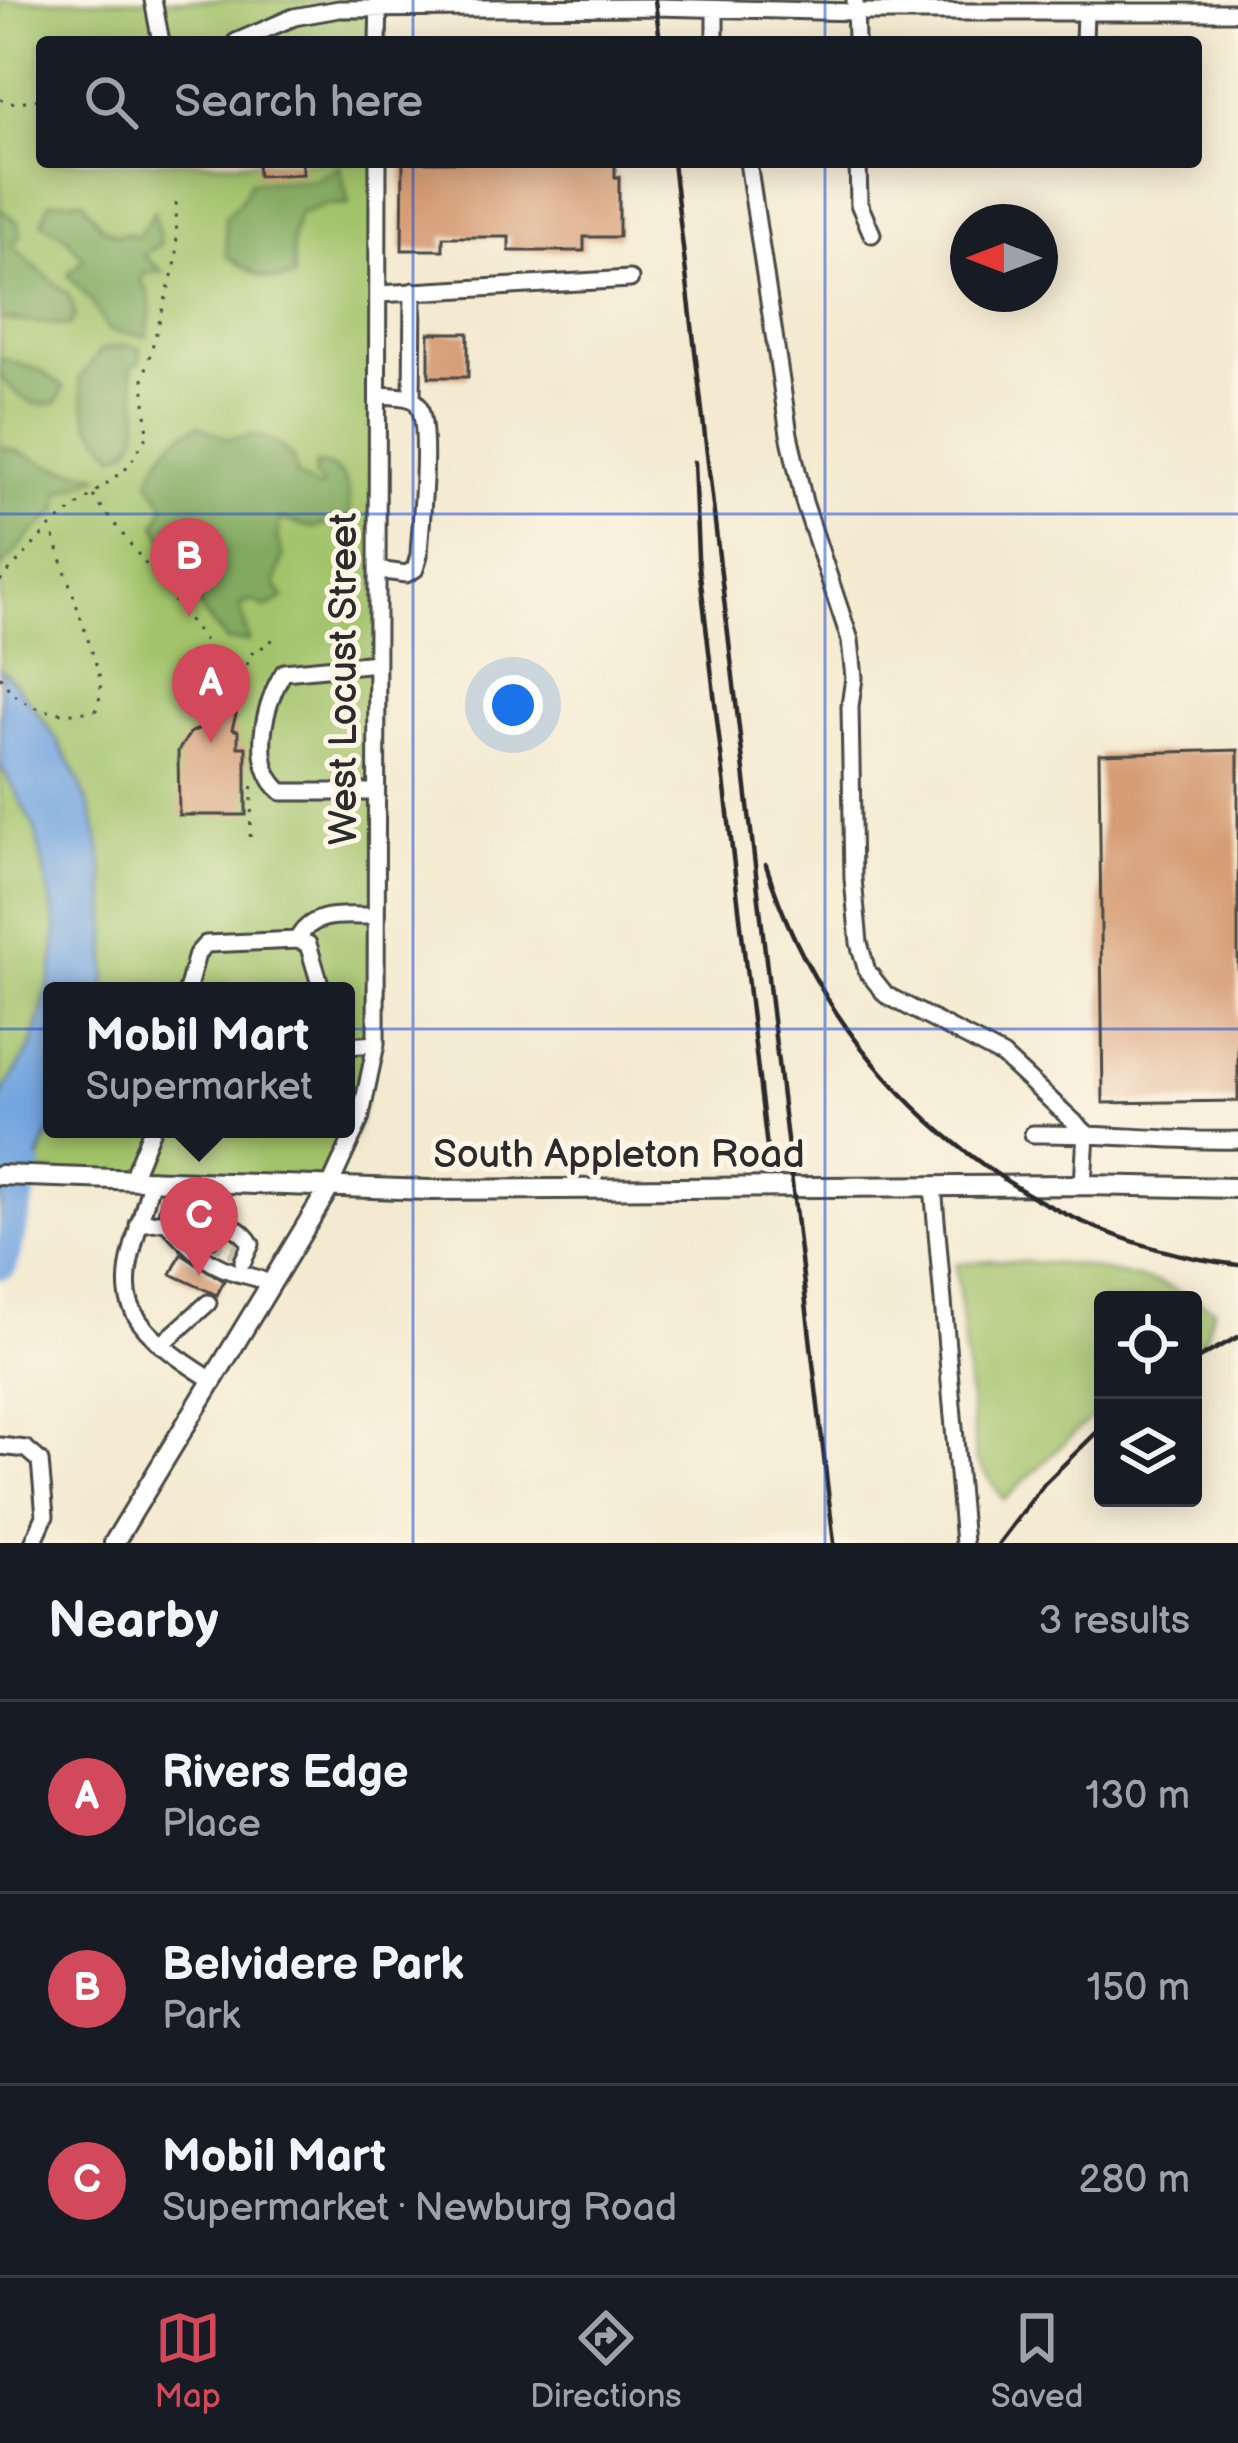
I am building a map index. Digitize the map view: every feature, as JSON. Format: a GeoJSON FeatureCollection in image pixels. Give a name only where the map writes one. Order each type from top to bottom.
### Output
{"type":"FeatureCollection","features":[{"type":"Feature","properties":{"kind":"main road","name":"South Appleton Road"},"geometry":{"type":"LineString","coordinates":[[0,1175],[328,1188],[1238,1188]]}},
{"type":"Feature","properties":{"kind":"main road"},"geometry":{"type":"LineString","coordinates":[[114,1543],[328,1188]]}},
{"type":"Feature","properties":{"kind":"street"},"geometry":{"type":"LineString","coordinates":[[153,0],[160,36]]}},
{"type":"Feature","properties":{"kind":"street"},"geometry":{"type":"LineString","coordinates":[[378,36],[379,5]]}},
{"type":"Feature","properties":{"kind":"street"},"geometry":{"type":"LineString","coordinates":[[250,36],[294,17],[379,5],[1238,12]]}},
{"type":"Feature","properties":{"kind":"street"},"geometry":{"type":"LineString","coordinates":[[855,6],[856,36]]}},
{"type":"Feature","properties":{"kind":"street"},"geometry":{"type":"LineString","coordinates":[[715,9],[715,36]]}},
{"type":"Feature","properties":{"kind":"street","name":"West Locust Street"},"geometry":{"type":"LineString","coordinates":[[355,1131],[376,1044],[378,168]]}},
{"type":"Feature","properties":{"kind":"street"},"geometry":{"type":"LineString","coordinates":[[749,168],[789,434],[804,502],[850,640],[853,879],[859,943],[867,971],[886,995],[1003,1055],[1086,1133]]}},
{"type":"Feature","properties":{"kind":"street"},"geometry":{"type":"LineString","coordinates":[[858,168],[859,205],[872,234]]}},
{"type":"Feature","properties":{"kind":"street"},"geometry":{"type":"LineString","coordinates":[[379,294],[630,279]]}},
{"type":"Feature","properties":{"kind":"street"},"geometry":{"type":"LineString","coordinates":[[412,399],[413,291]]}},
{"type":"Feature","properties":{"kind":"street"},"geometry":{"type":"LineString","coordinates":[[377,570],[406,574],[415,569],[424,428],[418,404],[412,399],[378,395]]}},
{"type":"Feature","properties":{"kind":"street"},"geometry":{"type":"LineString","coordinates":[[376,792],[277,789],[266,773],[265,759],[266,719],[284,672],[377,663]]}},
{"type":"Feature","properties":{"kind":"street"},"geometry":{"type":"LineString","coordinates":[[297,940],[303,928],[320,917],[376,916]]}},
{"type":"Feature","properties":{"kind":"street"},"geometry":{"type":"LineString","coordinates":[[189,982],[197,954],[206,944],[297,940],[308,944],[319,982]]}},
{"type":"Feature","properties":{"kind":"street"},"geometry":{"type":"LineString","coordinates":[[355,1045],[376,1044]]}},
{"type":"Feature","properties":{"kind":"street"},"geometry":{"type":"LineString","coordinates":[[1083,1185],[1086,1133]]}},
{"type":"Feature","properties":{"kind":"street"},"geometry":{"type":"LineString","coordinates":[[1034,1134],[1238,1140]]}},
{"type":"Feature","properties":{"kind":"street"},"geometry":{"type":"LineString","coordinates":[[150,1138],[126,1299],[161,1345],[212,1380]]}},
{"type":"Feature","properties":{"kind":"street","name":"West Locust Street"},"geometry":{"type":"LineString","coordinates":[[328,1188],[352,1138]]}},
{"type":"Feature","properties":{"kind":"street"},"geometry":{"type":"LineString","coordinates":[[166,1221],[174,1180]]}},
{"type":"Feature","properties":{"kind":"street"},"geometry":{"type":"LineString","coordinates":[[933,1186],[964,1543]]}},
{"type":"Feature","properties":{"kind":"street"},"geometry":{"type":"LineString","coordinates":[[138,1224],[166,1221],[217,1220],[245,1234],[250,1244],[243,1263],[234,1273],[196,1254],[166,1221]]}},
{"type":"Feature","properties":{"kind":"street"},"geometry":{"type":"LineString","coordinates":[[180,1236],[209,1239]]}},
{"type":"Feature","properties":{"kind":"street"},"geometry":{"type":"LineString","coordinates":[[243,1263],[270,1284]]}},
{"type":"Feature","properties":{"kind":"street"},"geometry":{"type":"LineString","coordinates":[[161,1345],[208,1303]]}},
{"type":"Feature","properties":{"kind":"street"},"geometry":{"type":"LineString","coordinates":[[0,1446],[26,1449],[40,1461],[45,1516],[33,1543]]}},
{"type":"Feature","properties":{"kind":"path"},"geometry":{"type":"LineString","coordinates":[[0,99],[9,103],[36,100]]}},
{"type":"Feature","properties":{"kind":"path"},"geometry":{"type":"LineString","coordinates":[[0,581],[50,527],[128,467],[148,435],[143,380],[177,258],[176,195]]}},
{"type":"Feature","properties":{"kind":"path"},"geometry":{"type":"LineString","coordinates":[[92,495],[206,642],[208,661],[195,722]]}},
{"type":"Feature","properties":{"kind":"path"},"geometry":{"type":"LineString","coordinates":[[0,676],[31,706],[61,716],[96,710],[101,694],[95,658],[50,527]]}},
{"type":"Feature","properties":{"kind":"path"},"geometry":{"type":"LineString","coordinates":[[242,676],[253,651],[270,644],[275,632]]}},
{"type":"Feature","properties":{"kind":"path"},"geometry":{"type":"LineString","coordinates":[[250,836],[252,772]]}},
{"type":"Feature","properties":{"kind":"green space"},"geometry":{"type":"Polygon","coordinates":[[[0,0],[379,0],[378,36],[36,36],[36,168],[378,168],[376,1044],[355,1131],[355,982],[105,982],[101,871],[90,808],[61,746],[0,669],[0,0]]]}},
{"type":"Feature","properties":{"kind":"green space"},"geometry":{"type":"Polygon","coordinates":[[[340,168],[349,204],[325,205],[298,215],[292,239],[294,277],[267,278],[227,256],[225,217],[250,182],[313,180],[340,168]]]}},
{"type":"Feature","properties":{"kind":"green space"},"geometry":{"type":"Polygon","coordinates":[[[82,200],[102,227],[117,235],[138,237],[154,212],[161,244],[143,255],[163,272],[144,273],[141,282],[150,302],[146,337],[108,330],[68,275],[84,259],[65,236],[42,223],[50,202],[82,200]]]}},
{"type":"Feature","properties":{"kind":"green space"},"geometry":{"type":"Polygon","coordinates":[[[0,209],[17,221],[21,234],[13,245],[18,252],[69,295],[75,315],[69,326],[0,319],[0,209]]]}},
{"type":"Feature","properties":{"kind":"green space"},"geometry":{"type":"Polygon","coordinates":[[[124,345],[141,348],[140,361],[131,367],[138,431],[127,450],[115,455],[89,424],[79,379],[101,350],[124,345]]]}},
{"type":"Feature","properties":{"kind":"green space"},"geometry":{"type":"Polygon","coordinates":[[[0,358],[41,371],[64,387],[57,402],[39,404],[18,394],[0,375],[0,358]]]}},
{"type":"Feature","properties":{"kind":"green space"},"geometry":{"type":"Polygon","coordinates":[[[198,425],[228,439],[256,435],[277,443],[292,457],[297,476],[319,489],[323,485],[314,475],[317,464],[328,466],[342,476],[348,490],[350,519],[313,528],[280,519],[277,538],[283,556],[275,584],[284,598],[266,608],[253,601],[240,605],[249,641],[227,641],[205,615],[156,525],[165,505],[149,481],[153,471],[174,441],[198,425]]]}},
{"type":"Feature","properties":{"kind":"green space"},"geometry":{"type":"Polygon","coordinates":[[[0,447],[55,467],[100,476],[59,493],[59,510],[0,569],[0,447]]]}},
{"type":"Feature","properties":{"kind":"green space"},"geometry":{"type":"Polygon","coordinates":[[[0,764],[35,828],[57,931],[51,977],[43,982],[43,1006],[32,1045],[0,1098],[0,764]]]}},
{"type":"Feature","properties":{"kind":"green space"},"geometry":{"type":"Polygon","coordinates":[[[48,1138],[352,1138],[329,1188],[35,1172],[48,1138]]]}},
{"type":"Feature","properties":{"kind":"green space"},"geometry":{"type":"Polygon","coordinates":[[[990,1260],[1079,1265],[1177,1291],[1094,1291],[1094,1415],[1004,1500],[976,1459],[956,1264],[990,1260]]]}},
{"type":"Feature","properties":{"kind":"green space"},"geometry":{"type":"Polygon","coordinates":[[[1202,1302],[1214,1308],[1202,1341],[1202,1302]]]}},
{"type":"Feature","properties":{"kind":"water"},"geometry":{"type":"Polygon","coordinates":[[[0,669],[59,743],[89,806],[104,871],[105,982],[50,982],[57,931],[35,828],[0,764],[0,669]]]}},
{"type":"Feature","properties":{"kind":"water"},"geometry":{"type":"Polygon","coordinates":[[[43,1006],[43,1138],[47,1138],[14,1215],[0,1231],[0,1098],[32,1045],[43,1006]]]}},
{"type":"Feature","properties":{"kind":"building"},"geometry":{"type":"Polygon","coordinates":[[[257,168],[302,168],[303,174],[258,176],[257,168]]]}},
{"type":"Feature","properties":{"kind":"building"},"geometry":{"type":"Polygon","coordinates":[[[403,168],[615,168],[615,177],[619,177],[619,237],[584,237],[584,251],[509,251],[509,237],[443,237],[443,250],[402,250],[403,168]]]}},
{"type":"Feature","properties":{"kind":"building"},"geometry":{"type":"Polygon","coordinates":[[[429,333],[468,333],[468,377],[429,377],[429,333]]]}},
{"type":"Feature","properties":{"kind":"building"},"geometry":{"type":"Polygon","coordinates":[[[216,671],[246,679],[232,729],[238,731],[238,747],[246,747],[246,815],[179,815],[178,751],[190,733],[200,728],[216,671]]]}},
{"type":"Feature","properties":{"kind":"building"},"geometry":{"type":"Polygon","coordinates":[[[1238,750],[1238,1101],[1103,1103],[1099,754],[1238,750]]]}},
{"type":"Feature","properties":{"kind":"building"},"geometry":{"type":"Polygon","coordinates":[[[181,1254],[224,1281],[217,1295],[171,1274],[181,1254]]]}},
{"type":"Feature","properties":{"kind":"waterway"},"geometry":{"type":"LineString","coordinates":[[0,1266],[28,1168]]}},
{"type":"Feature","properties":{"kind":"tunnel"},"geometry":{"type":"LineString","coordinates":[[210,1239],[237,1253]]}},
{"type":"Feature","properties":{"kind":"railway"},"geometry":{"type":"LineString","coordinates":[[655,0],[659,36]]}},
{"type":"Feature","properties":{"kind":"railway"},"geometry":{"type":"LineString","coordinates":[[674,168],[834,1543]]}},
{"type":"Feature","properties":{"kind":"railway"},"geometry":{"type":"LineString","coordinates":[[694,462],[698,557],[769,1165]]}},
{"type":"Feature","properties":{"kind":"railway"},"geometry":{"type":"LineString","coordinates":[[766,865],[796,941],[836,1012],[886,1077],[944,1134],[1009,1182],[1081,1221],[1157,1249],[1238,1265]]}},
{"type":"Feature","properties":{"kind":"railway"},"geometry":{"type":"LineString","coordinates":[[1202,1356],[1238,1337]]}},
{"type":"Feature","properties":{"kind":"railway"},"geometry":{"type":"LineString","coordinates":[[999,1543],[1044,1484],[1094,1435]]}},
{"type":"Feature","properties":{"kind":"place","name":"Belvidere Park"},"geometry":{"type":"Point","coordinates":[189,617]}},
{"type":"Feature","properties":{"kind":"place","name":"Rivers Edge"},"geometry":{"type":"Point","coordinates":[211,743]}},
{"type":"Feature","properties":{"kind":"place","name":"Mobil Mart"},"geometry":{"type":"Point","coordinates":[199,1276]}}]}
